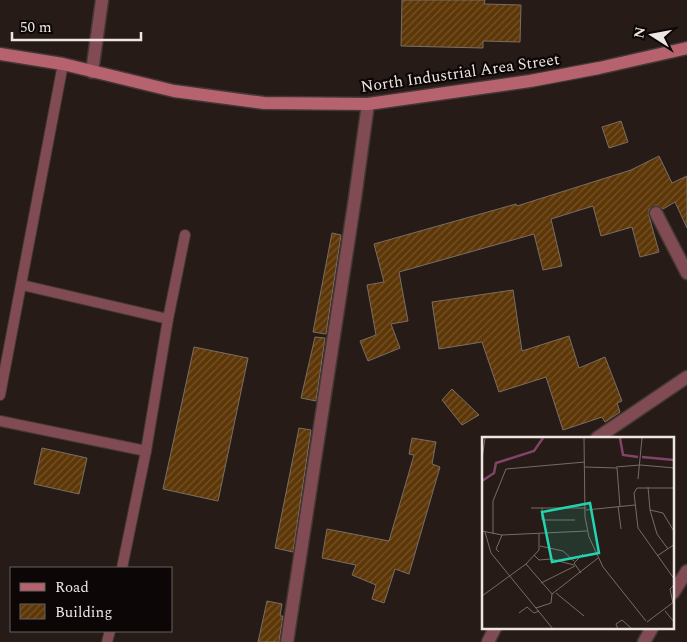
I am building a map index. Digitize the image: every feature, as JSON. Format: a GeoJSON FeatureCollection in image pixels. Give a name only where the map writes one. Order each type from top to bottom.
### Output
{"type":"FeatureCollection","features":[{"type":"Feature","properties":{"kind":"main road","name":"North Industrial Area Street"},"geometry":{"type":"LineString","coordinates":[[0,54],[63,64],[174,91],[264,103],[368,104],[530,81],[687,48]]}},
{"type":"Feature","properties":{"kind":"street"},"geometry":{"type":"LineString","coordinates":[[92,72],[102,0]]}},
{"type":"Feature","properties":{"kind":"street"},"geometry":{"type":"LineString","coordinates":[[287,642],[368,104]]}},
{"type":"Feature","properties":{"kind":"street"},"geometry":{"type":"LineString","coordinates":[[656,212],[687,273]]}},
{"type":"Feature","properties":{"kind":"street"},"geometry":{"type":"LineString","coordinates":[[598,437],[687,377]]}},
{"type":"Feature","properties":{"kind":"street"},"geometry":{"type":"LineString","coordinates":[[674,591],[687,571]]}},
{"type":"Feature","properties":{"kind":"street"},"geometry":{"type":"LineString","coordinates":[[488,642],[494,630]]}},
{"type":"Feature","properties":{"kind":"street"},"geometry":{"type":"LineString","coordinates":[[644,642],[651,630]]}},
{"type":"Feature","properties":{"kind":"lane"},"geometry":{"type":"LineString","coordinates":[[0,395],[63,64]]}},
{"type":"Feature","properties":{"kind":"lane"},"geometry":{"type":"LineString","coordinates":[[122,567],[146,451],[168,319],[185,235]]}},
{"type":"Feature","properties":{"kind":"lane"},"geometry":{"type":"LineString","coordinates":[[22,285],[168,319]]}},
{"type":"Feature","properties":{"kind":"lane"},"geometry":{"type":"LineString","coordinates":[[0,421],[146,451]]}},
{"type":"Feature","properties":{"kind":"building"},"geometry":{"type":"Polygon","coordinates":[[[402,0],[485,0],[484,4],[521,5],[520,42],[483,41],[483,48],[401,46],[402,0]]]}},
{"type":"Feature","properties":{"kind":"building"},"geometry":{"type":"Polygon","coordinates":[[[621,121],[628,142],[609,148],[602,127],[621,121]]]}},
{"type":"Feature","properties":{"kind":"building"},"geometry":{"type":"Polygon","coordinates":[[[659,156],[672,183],[687,176],[687,228],[675,202],[663,209],[656,205],[649,209],[649,216],[659,252],[640,257],[632,227],[601,236],[593,206],[551,219],[562,266],[543,270],[534,234],[399,272],[408,321],[391,324],[400,348],[368,361],[360,341],[376,335],[367,285],[384,282],[374,244],[516,204],[517,206],[631,170],[659,156]]]}},
{"type":"Feature","properties":{"kind":"building"},"geometry":{"type":"Polygon","coordinates":[[[332,233],[341,235],[326,334],[313,332],[332,233]]]}},
{"type":"Feature","properties":{"kind":"building"},"geometry":{"type":"Polygon","coordinates":[[[513,290],[522,351],[569,336],[579,368],[605,357],[622,401],[617,403],[620,412],[605,422],[602,417],[563,430],[546,377],[499,392],[482,342],[439,349],[432,302],[513,290]]]}},
{"type":"Feature","properties":{"kind":"building"},"geometry":{"type":"Polygon","coordinates":[[[315,337],[325,338],[316,401],[301,398],[315,337]]]}},
{"type":"Feature","properties":{"kind":"building"},"geometry":{"type":"Polygon","coordinates":[[[194,347],[248,358],[218,501],[163,489],[194,347]]]}},
{"type":"Feature","properties":{"kind":"building"},"geometry":{"type":"Polygon","coordinates":[[[452,389],[479,415],[462,425],[442,400],[452,389]]]}},
{"type":"Feature","properties":{"kind":"building"},"geometry":{"type":"Polygon","coordinates":[[[299,428],[311,430],[293,552],[275,548],[299,428]]]}},
{"type":"Feature","properties":{"kind":"building"},"geometry":{"type":"Polygon","coordinates":[[[412,438],[436,442],[432,464],[440,467],[409,574],[395,569],[384,603],[372,599],[376,585],[352,575],[356,565],[322,558],[327,529],[389,541],[414,455],[409,454],[412,438]]]}},
{"type":"Feature","properties":{"kind":"building"},"geometry":{"type":"Polygon","coordinates":[[[42,448],[87,458],[79,494],[34,484],[42,448]]]}},
{"type":"Feature","properties":{"kind":"building"},"geometry":{"type":"Polygon","coordinates":[[[267,601],[282,604],[280,616],[283,616],[279,642],[258,642],[267,601]]]}}]}
